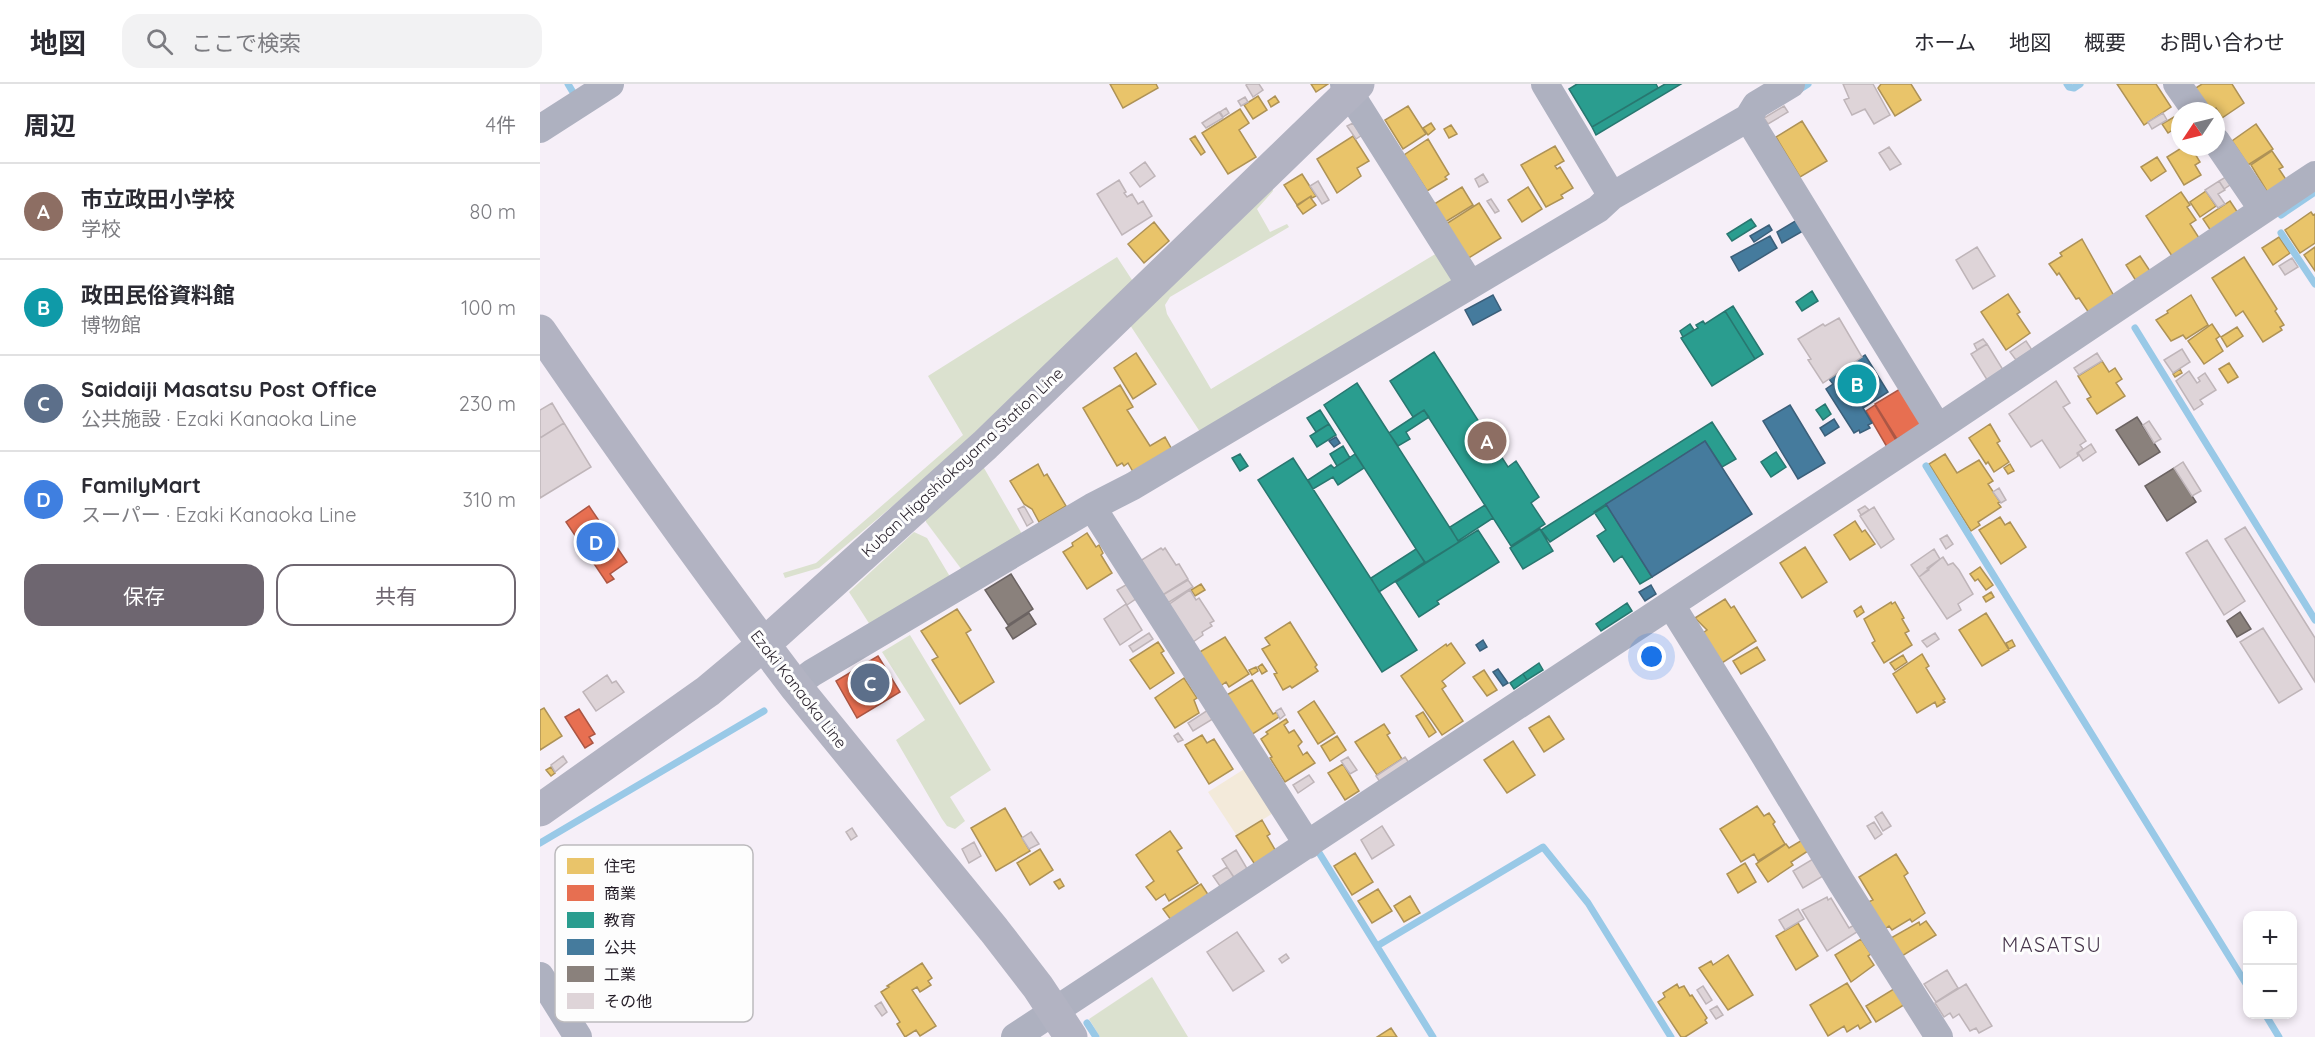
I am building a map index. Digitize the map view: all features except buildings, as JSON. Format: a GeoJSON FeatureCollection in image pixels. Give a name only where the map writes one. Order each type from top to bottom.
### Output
{"type":"FeatureCollection","features":[{"type":"Feature","properties":{"kind":"main road","name":"Kuban Higashiokayama Station Line"},"geometry":{"type":"LineString","coordinates":[[540,810],[708,691],[763,645],[985,445],[1350,87]]}},
{"type":"Feature","properties":{"kind":"main road","name":"Ezaki Kanaoka Line"},"geometry":{"type":"LineString","coordinates":[[540,331],[593,409],[763,645],[994,930],[1054,1010],[1071,1037]]}},
{"type":"Feature","properties":{"kind":"street"},"geometry":{"type":"LineString","coordinates":[[540,129],[610,84]]}},
{"type":"Feature","properties":{"kind":"street"},"geometry":{"type":"LineString","coordinates":[[1545,84],[1612,196]]}},
{"type":"Feature","properties":{"kind":"street"},"geometry":{"type":"LineString","coordinates":[[795,686],[822,667],[1096,513],[1133,486],[1466,289],[1470,284],[1598,209],[1612,196],[1748,118],[1756,105],[1791,84]]}},
{"type":"Feature","properties":{"kind":"street"},"geometry":{"type":"LineString","coordinates":[[2177,84],[2190,102]]}},
{"type":"Feature","properties":{"kind":"street"},"geometry":{"type":"LineString","coordinates":[[1350,87],[1470,284]]}},
{"type":"Feature","properties":{"kind":"street"},"geometry":{"type":"LineString","coordinates":[[1748,118],[1938,428]]}},
{"type":"Feature","properties":{"kind":"street"},"geometry":{"type":"LineString","coordinates":[[2225,154],[2263,210]]}},
{"type":"Feature","properties":{"kind":"street"},"geometry":{"type":"LineString","coordinates":[[1015,1037],[1308,845],[1675,612],[1938,428],[2315,175]]}},
{"type":"Feature","properties":{"kind":"street"},"geometry":{"type":"LineString","coordinates":[[1096,513],[1308,845]]}},
{"type":"Feature","properties":{"kind":"street"},"geometry":{"type":"LineString","coordinates":[[1675,612],[1939,1037]]}},
{"type":"Feature","properties":{"kind":"street"},"geometry":{"type":"LineString","coordinates":[[540,976],[555,1000]]}},
{"type":"Feature","properties":{"kind":"street"},"geometry":{"type":"LineString","coordinates":[[569,1022],[578,1037]]}},
{"type":"Feature","properties":{"kind":"green space"},"geometry":{"type":"Polygon","coordinates":[[[1272,187],[1273,191],[1257,209],[1270,232],[1287,224],[1289,227],[1170,297],[1165,305],[1167,314],[1211,389],[1437,253],[1455,282],[1204,438],[1130,325],[1272,187]]]}},
{"type":"Feature","properties":{"kind":"green space"},"geometry":{"type":"Polygon","coordinates":[[[1117,257],[1134,283],[970,441],[819,568],[785,578],[783,573],[816,563],[963,435],[928,376],[1117,257]]]}},
{"type":"Feature","properties":{"kind":"green space"},"geometry":{"type":"Polygon","coordinates":[[[980,466],[984,468],[1026,541],[962,570],[926,522],[926,517],[980,466]]]}},
{"type":"Feature","properties":{"kind":"green space"},"geometry":{"type":"Polygon","coordinates":[[[914,532],[927,538],[952,580],[872,628],[849,592],[914,532]]]}},
{"type":"Feature","properties":{"kind":"green space"},"geometry":{"type":"Polygon","coordinates":[[[910,635],[991,770],[950,797],[965,821],[955,829],[947,826],[942,819],[896,740],[925,720],[882,652],[910,635]]]}},
{"type":"Feature","properties":{"kind":"green space"},"geometry":{"type":"Polygon","coordinates":[[[1152,977],[1188,1037],[1100,1037],[1089,1019],[1152,977]]]}},
{"type":"Feature","properties":{"kind":"sand"},"geometry":{"type":"Polygon","coordinates":[[[1249,766],[1278,810],[1237,836],[1208,792],[1249,766]]]}},
{"type":"Feature","properties":{"kind":"waterway"},"geometry":{"type":"LineString","coordinates":[[568,84],[577,99]]}},
{"type":"Feature","properties":{"kind":"waterway"},"geometry":{"type":"LineString","coordinates":[[1797,91],[1808,84]]}},
{"type":"Feature","properties":{"kind":"waterway"},"geometry":{"type":"LineString","coordinates":[[2067,84],[2074,88],[2080,84]]}},
{"type":"Feature","properties":{"kind":"waterway"},"geometry":{"type":"LineString","coordinates":[[2281,215],[2315,192]]}},
{"type":"Feature","properties":{"kind":"waterway"},"geometry":{"type":"LineString","coordinates":[[2281,233],[2315,284]]}},
{"type":"Feature","properties":{"kind":"waterway"},"geometry":{"type":"LineString","coordinates":[[2135,328],[2315,620]]}},
{"type":"Feature","properties":{"kind":"waterway"},"geometry":{"type":"LineString","coordinates":[[1926,466],[2243,979]]}},
{"type":"Feature","properties":{"kind":"waterway"},"geometry":{"type":"LineString","coordinates":[[540,843],[764,711]]}},
{"type":"Feature","properties":{"kind":"waterway"},"geometry":{"type":"LineString","coordinates":[[1377,946],[1543,847],[1588,903],[1671,1037]]}},
{"type":"Feature","properties":{"kind":"waterway"},"geometry":{"type":"LineString","coordinates":[[1318,851],[1433,1037]]}},
{"type":"Feature","properties":{"kind":"waterway"},"geometry":{"type":"LineString","coordinates":[[2268,1019],[2279,1037]]}},
{"type":"Feature","properties":{"kind":"waterway"},"geometry":{"type":"LineString","coordinates":[[1087,1023],[1096,1037]]}},
{"type":"Feature","properties":{"kind":"place","name":"政田民俗資料館"},"geometry":{"type":"Point","coordinates":[1857,384]}},
{"type":"Feature","properties":{"kind":"place","name":"市立政田小学校"},"geometry":{"type":"Point","coordinates":[1487,441]}},
{"type":"Feature","properties":{"kind":"place","name":"FamilyMart"},"geometry":{"type":"Point","coordinates":[596,542]}},
{"type":"Feature","properties":{"kind":"place","name":"Saidaiji Masatsu Post Office"},"geometry":{"type":"Point","coordinates":[870,683]}},
{"type":"Feature","properties":{"kind":"district","name":"MASATSU"},"geometry":{"type":"Point","coordinates":[2052,944]}}]}
